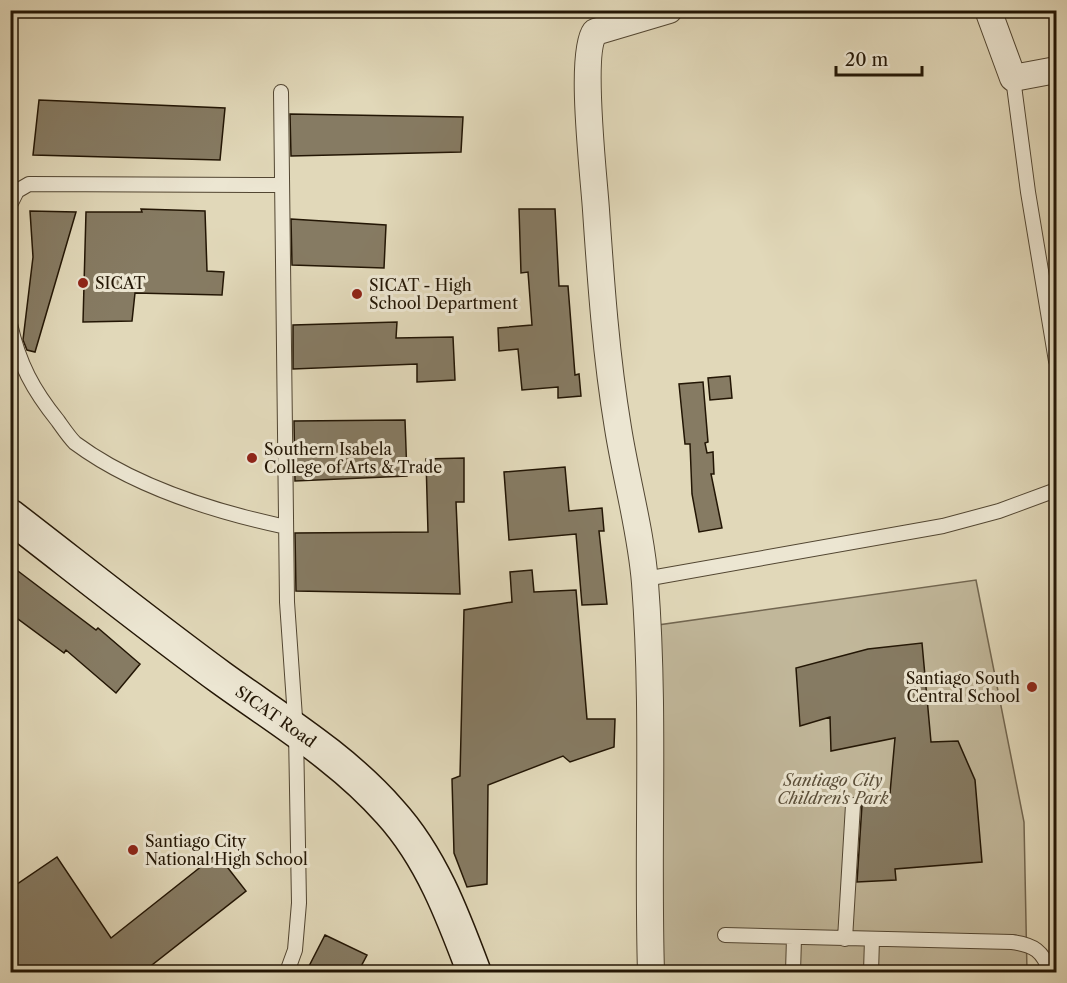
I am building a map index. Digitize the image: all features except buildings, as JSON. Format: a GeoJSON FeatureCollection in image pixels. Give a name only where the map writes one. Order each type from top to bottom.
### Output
{"type":"FeatureCollection","features":[{"type":"Feature","properties":{"kind":"street"},"geometry":{"type":"LineString","coordinates":[[651,972],[648,854],[650,656],[645,579],[617,426],[602,289],[589,102],[588,49],[590,39],[595,32],[669,10]]}},
{"type":"Feature","properties":{"kind":"street"},"geometry":{"type":"LineString","coordinates":[[988,10],[1013,78],[1056,70]]}},
{"type":"Feature","properties":{"kind":"street","name":"SICAT Road"},"geometry":{"type":"LineString","coordinates":[[10,516],[218,676],[355,775],[392,813],[422,855],[454,920],[474,972]]}},
{"type":"Feature","properties":{"kind":"lane"},"geometry":{"type":"LineString","coordinates":[[1013,78],[1028,192],[1056,361]]}},
{"type":"Feature","properties":{"kind":"lane"},"geometry":{"type":"LineString","coordinates":[[281,92],[287,602],[296,732],[299,903],[295,950],[287,972]]}},
{"type":"Feature","properties":{"kind":"lane"},"geometry":{"type":"LineString","coordinates":[[10,205],[17,191],[29,184],[282,185]]}},
{"type":"Feature","properties":{"kind":"lane"},"geometry":{"type":"LineString","coordinates":[[10,324],[16,350],[34,390],[74,442],[131,476],[233,515],[286,527]]}},
{"type":"Feature","properties":{"kind":"lane"},"geometry":{"type":"LineString","coordinates":[[645,579],[942,526],[999,511],[1056,490]]}},
{"type":"Feature","properties":{"kind":"lane"},"geometry":{"type":"LineString","coordinates":[[845,939],[853,806]]}},
{"type":"Feature","properties":{"kind":"lane"},"geometry":{"type":"LineString","coordinates":[[725,934],[794,938],[1012,942],[1031,945],[1044,955],[1050,972]]}},
{"type":"Feature","properties":{"kind":"lane"},"geometry":{"type":"LineString","coordinates":[[793,972],[794,938]]}},
{"type":"Feature","properties":{"kind":"lane"},"geometry":{"type":"LineString","coordinates":[[871,972],[872,939]]}},
{"type":"Feature","properties":{"kind":"green space","name":"Santiago City Children's Park"},"geometry":{"type":"Polygon","coordinates":[[[976,580],[1024,822],[1027,972],[653,972],[651,626],[976,580]]]}},
{"type":"Feature","properties":{"kind":"place","name":"SICAT"},"geometry":{"type":"Point","coordinates":[83,283]}},
{"type":"Feature","properties":{"kind":"place","name":"SICAT - High School Department"},"geometry":{"type":"Point","coordinates":[357,294]}},
{"type":"Feature","properties":{"kind":"place","name":"Southern Isabela College of Arts & Trade"},"geometry":{"type":"Point","coordinates":[252,458]}},
{"type":"Feature","properties":{"kind":"place","name":"Santiago South Central School"},"geometry":{"type":"Point","coordinates":[1032,687]}},
{"type":"Feature","properties":{"kind":"place","name":"Santiago City National High School"},"geometry":{"type":"Point","coordinates":[133,850]}}]}
